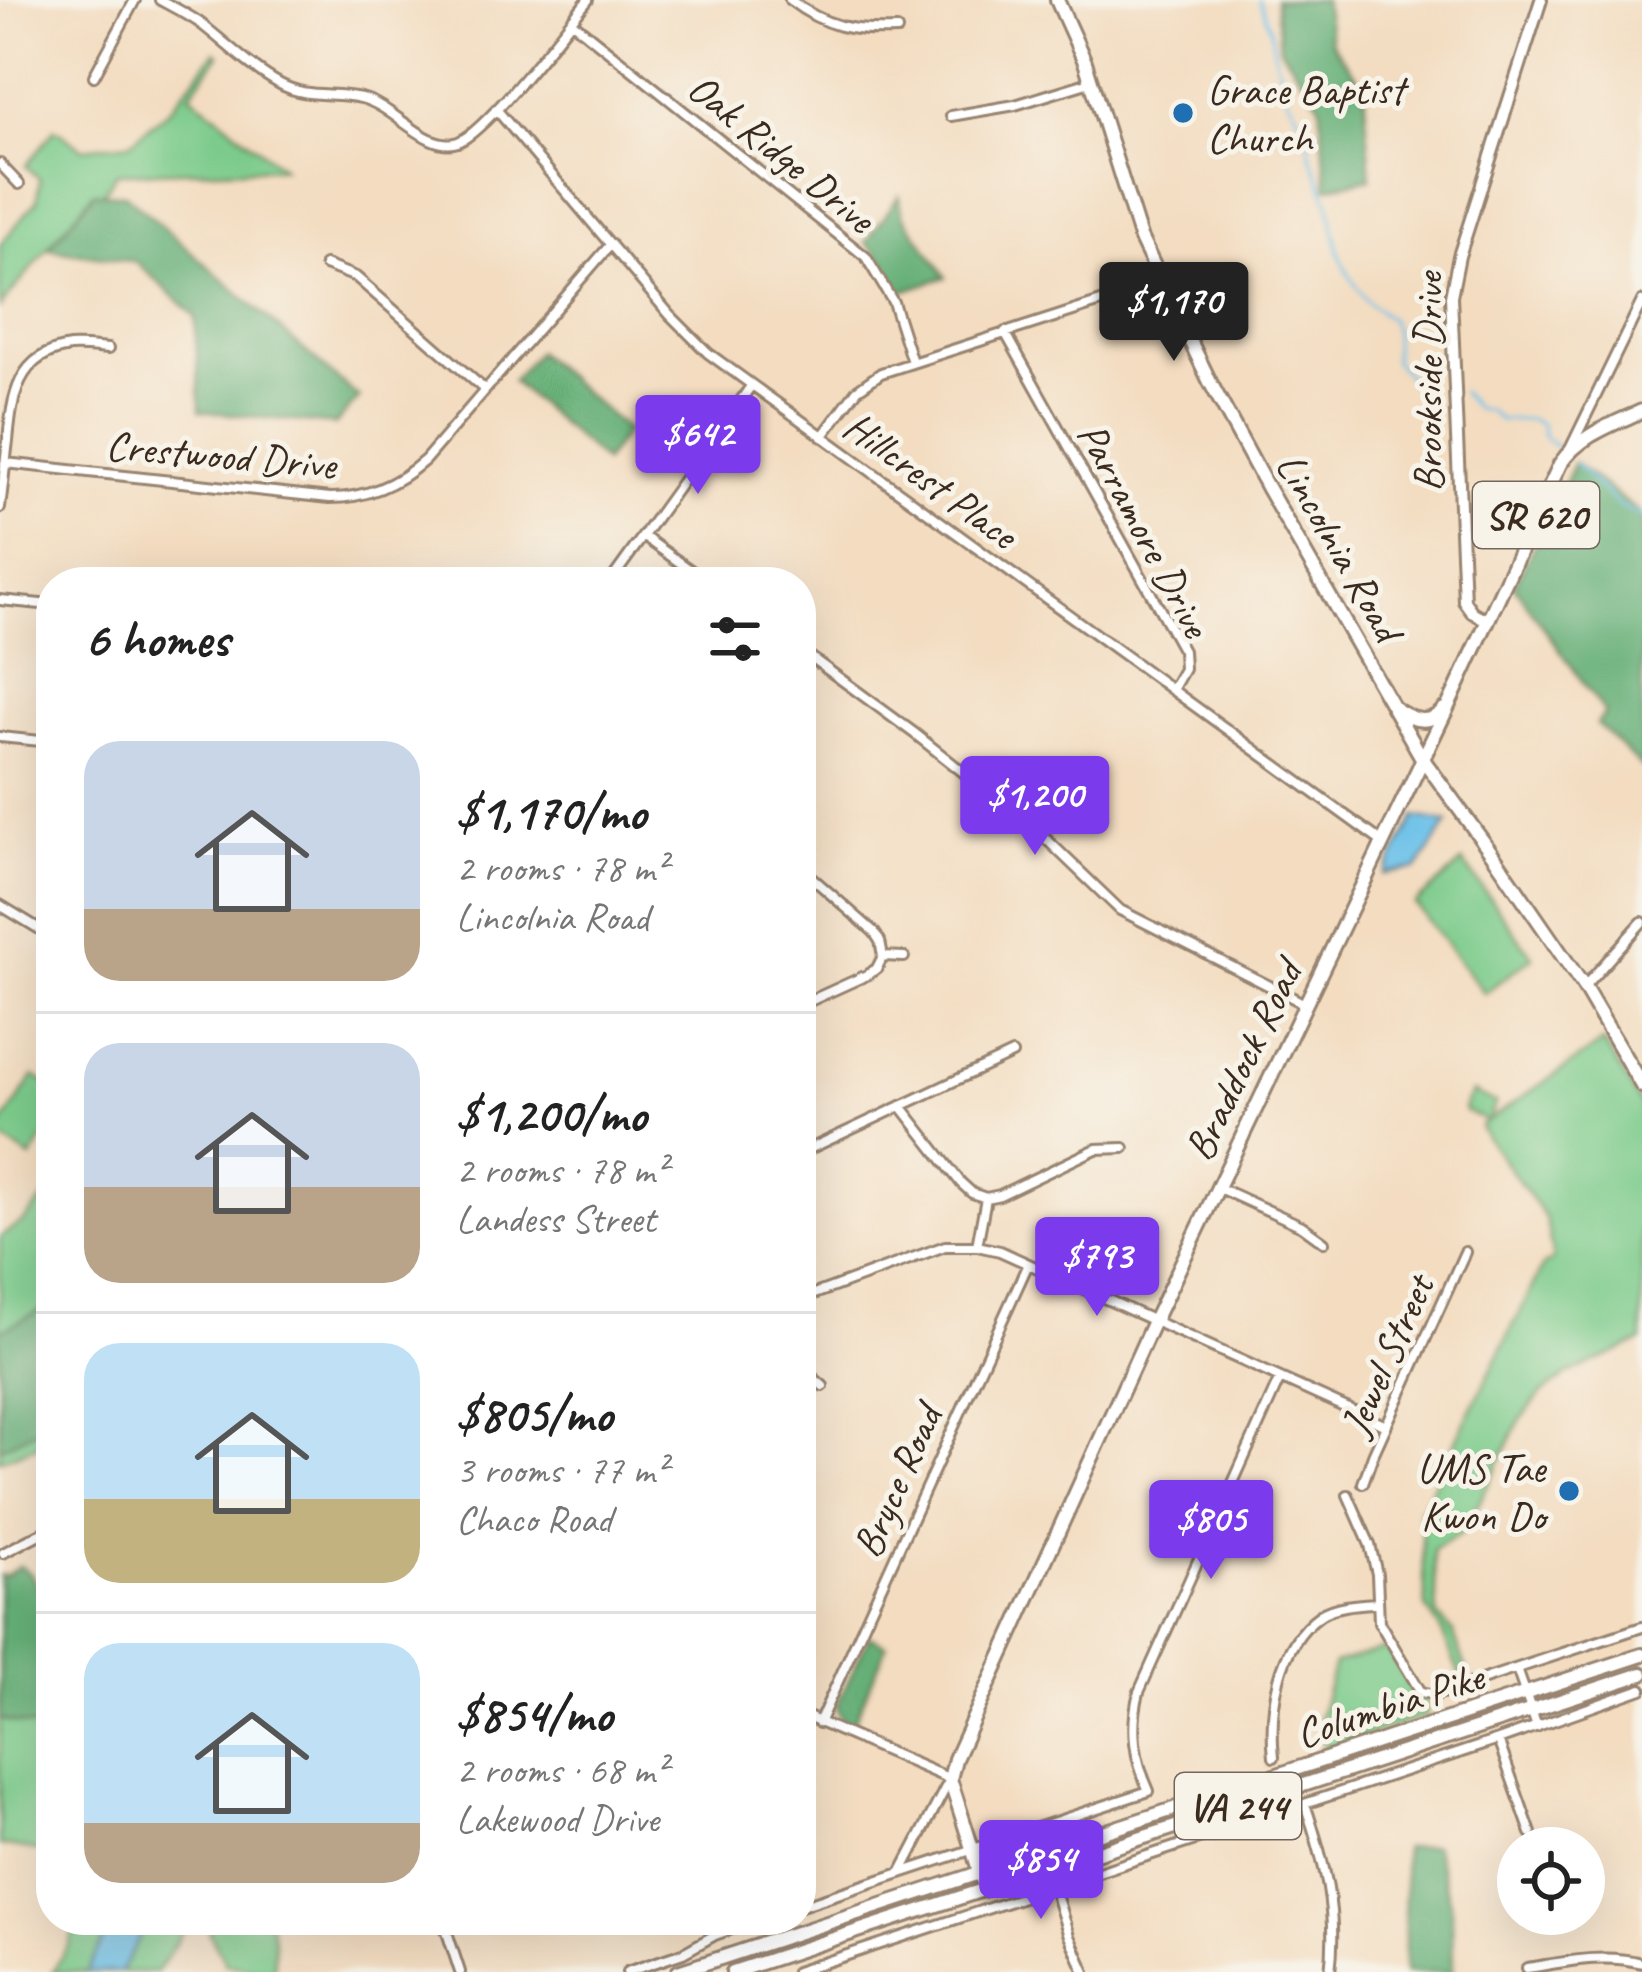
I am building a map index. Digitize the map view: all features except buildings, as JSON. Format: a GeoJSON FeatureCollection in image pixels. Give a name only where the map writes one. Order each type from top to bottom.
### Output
{"type":"FeatureCollection","features":[{"type":"Feature","properties":{"kind":"main road","name":"Lincolnia Road"},"geometry":{"type":"LineString","coordinates":[[1057,0],[1091,82],[1131,213],[1160,283],[1267,487],[1422,758],[1584,987],[1640,1078]]}},
{"type":"Feature","properties":{"kind":"main road","name":"SR 620"},"geometry":{"type":"LineString","coordinates":[[1569,450],[1597,430],[1642,411]]}},
{"type":"Feature","properties":{"kind":"main road","name":"Braddock Road"},"geometry":{"type":"LineString","coordinates":[[950,1779],[1154,1321],[1569,450]]}},
{"type":"Feature","properties":{"kind":"main road"},"geometry":{"type":"LineString","coordinates":[[1394,708],[1416,720],[1430,720],[1452,698]]}},
{"type":"Feature","properties":{"kind":"main road","name":"Columbia Pike"},"geometry":{"type":"LineString","coordinates":[[816,1927],[1642,1655]]}},
{"type":"Feature","properties":{"kind":"main road","name":"Columbia Pike"},"geometry":{"type":"LineString","coordinates":[[734,1972],[1642,1674]]}},
{"type":"Feature","properties":{"kind":"main road"},"geometry":{"type":"LineString","coordinates":[[950,1779],[985,1889]]}},
{"type":"Feature","properties":{"kind":"main road","name":"Columbia Pike"},"geometry":{"type":"LineString","coordinates":[[678,1972],[792,1935]]}},
{"type":"Feature","properties":{"kind":"street"},"geometry":{"type":"LineString","coordinates":[[94,76],[135,0]]}},
{"type":"Feature","properties":{"kind":"street"},"geometry":{"type":"LineString","coordinates":[[160,0],[284,86],[308,94],[375,102],[434,142],[450,144],[464,139],[496,109],[588,0]]}},
{"type":"Feature","properties":{"kind":"street"},"geometry":{"type":"LineString","coordinates":[[790,0],[836,26],[897,30]]}},
{"type":"Feature","properties":{"kind":"street","name":"Brookside Drive"},"geometry":{"type":"LineString","coordinates":[[1488,621],[1464,601],[1451,296],[1459,256],[1541,0]]}},
{"type":"Feature","properties":{"kind":"street","name":"Oak Ridge Drive"},"geometry":{"type":"LineString","coordinates":[[571,21],[860,252],[886,286],[912,362]]}},
{"type":"Feature","properties":{"kind":"street"},"geometry":{"type":"LineString","coordinates":[[951,116],[1015,105],[1091,82]]}},
{"type":"Feature","properties":{"kind":"street","name":"Hillcrest Place"},"geometry":{"type":"LineString","coordinates":[[496,109],[687,334],[751,386],[1382,842]]}},
{"type":"Feature","properties":{"kind":"street"},"geometry":{"type":"LineString","coordinates":[[0,164],[20,184]]}},
{"type":"Feature","properties":{"kind":"street","name":"Crestwood Drive"},"geometry":{"type":"LineString","coordinates":[[5,463],[345,498],[377,491],[424,460],[611,244]]}},
{"type":"Feature","properties":{"kind":"street"},"geometry":{"type":"LineString","coordinates":[[326,265],[356,277],[485,390]]}},
{"type":"Feature","properties":{"kind":"street"},"geometry":{"type":"LineString","coordinates":[[822,436],[856,390],[881,373],[1160,283]]}},
{"type":"Feature","properties":{"kind":"street"},"geometry":{"type":"LineString","coordinates":[[1569,450],[1642,301]]}},
{"type":"Feature","properties":{"kind":"street","name":"Parramore Drive"},"geometry":{"type":"LineString","coordinates":[[1005,332],[1183,650],[1184,669],[1172,690]]}},
{"type":"Feature","properties":{"kind":"street"},"geometry":{"type":"LineString","coordinates":[[0,508],[17,385],[43,356],[66,348],[108,349]]}},
{"type":"Feature","properties":{"kind":"street"},"geometry":{"type":"LineString","coordinates":[[621,567],[751,386]]}},
{"type":"Feature","properties":{"kind":"street"},"geometry":{"type":"LineString","coordinates":[[643,536],[685,567]]}},
{"type":"Feature","properties":{"kind":"street"},"geometry":{"type":"LineString","coordinates":[[0,600],[36,604]]}},
{"type":"Feature","properties":{"kind":"street"},"geometry":{"type":"LineString","coordinates":[[816,661],[1041,834],[1120,910],[1305,1004]]}},
{"type":"Feature","properties":{"kind":"street"},"geometry":{"type":"LineString","coordinates":[[0,737],[36,741]]}},
{"type":"Feature","properties":{"kind":"street"},"geometry":{"type":"LineString","coordinates":[[816,881],[874,932],[883,956],[868,974],[816,998]]}},
{"type":"Feature","properties":{"kind":"street"},"geometry":{"type":"LineString","coordinates":[[0,904],[36,927]]}},
{"type":"Feature","properties":{"kind":"street"},"geometry":{"type":"LineString","coordinates":[[1584,987],[1642,922]]}},
{"type":"Feature","properties":{"kind":"street"},"geometry":{"type":"LineString","coordinates":[[883,956],[904,957]]}},
{"type":"Feature","properties":{"kind":"street"},"geometry":{"type":"LineString","coordinates":[[816,1146],[1012,1054]]}},
{"type":"Feature","properties":{"kind":"street"},"geometry":{"type":"LineString","coordinates":[[901,1106],[961,1184],[986,1198],[1096,1149],[1124,1148]]}},
{"type":"Feature","properties":{"kind":"street"},"geometry":{"type":"LineString","coordinates":[[1217,1188],[1302,1226],[1324,1242]]}},
{"type":"Feature","properties":{"kind":"street"},"geometry":{"type":"LineString","coordinates":[[977,1246],[986,1198]]}},
{"type":"Feature","properties":{"kind":"street"},"geometry":{"type":"LineString","coordinates":[[816,1293],[945,1246],[1000,1251],[1386,1426]]}},
{"type":"Feature","properties":{"kind":"street","name":"Jewel Street"},"geometry":{"type":"LineString","coordinates":[[1363,1483],[1465,1252]]}},
{"type":"Feature","properties":{"kind":"street","name":"Bryce Road"},"geometry":{"type":"LineString","coordinates":[[819,1723],[1028,1264]]}},
{"type":"Feature","properties":{"kind":"street"},"geometry":{"type":"LineString","coordinates":[[816,1901],[1149,1791],[1134,1744],[1138,1692],[1280,1378]]}},
{"type":"Feature","properties":{"kind":"street"},"geometry":{"type":"LineString","coordinates":[[816,1380],[823,1386]]}},
{"type":"Feature","properties":{"kind":"street"},"geometry":{"type":"LineString","coordinates":[[1348,1495],[1370,1545],[1379,1622],[1421,1693],[1436,1696],[1642,1627]]}},
{"type":"Feature","properties":{"kind":"street"},"geometry":{"type":"LineString","coordinates":[[3,1553],[36,1536]]}},
{"type":"Feature","properties":{"kind":"street"},"geometry":{"type":"LineString","coordinates":[[1274,1757],[1274,1691],[1298,1638],[1322,1613],[1377,1603]]}},
{"type":"Feature","properties":{"kind":"street"},"geometry":{"type":"LineString","coordinates":[[1516,1670],[1537,1727]]}},
{"type":"Feature","properties":{"kind":"street"},"geometry":{"type":"LineString","coordinates":[[796,1972],[1642,1689]]}},
{"type":"Feature","properties":{"kind":"street"},"geometry":{"type":"LineString","coordinates":[[816,1722],[950,1779]]}},
{"type":"Feature","properties":{"kind":"street"},"geometry":{"type":"LineString","coordinates":[[1498,1740],[1529,1827]]}},
{"type":"Feature","properties":{"kind":"street","name":"Braddock Road"},"geometry":{"type":"LineString","coordinates":[[901,1873],[950,1779]]}},
{"type":"Feature","properties":{"kind":"street"},"geometry":{"type":"LineString","coordinates":[[1305,1804],[1328,1880],[1333,1933],[1330,1972]]}},
{"type":"Feature","properties":{"kind":"street"},"geometry":{"type":"LineString","coordinates":[[1043,1853],[1085,1972]]}},
{"type":"Feature","properties":{"kind":"street"},"geometry":{"type":"LineString","coordinates":[[448,1935],[460,1972]]}},
{"type":"Feature","properties":{"kind":"street"},"geometry":{"type":"LineString","coordinates":[[628,1972],[683,1953],[715,1935]]}},
{"type":"Feature","properties":{"kind":"street"},"geometry":{"type":"LineString","coordinates":[[1527,1968],[1612,1957],[1642,1963]]}},
{"type":"Feature","properties":{"kind":"green space"},"geometry":{"type":"Polygon","coordinates":[[[1275,0],[1324,0],[1330,41],[1364,86],[1371,178],[1327,187],[1320,104],[1280,48],[1275,0]]]}},
{"type":"Feature","properties":{"kind":"green space"},"geometry":{"type":"Polygon","coordinates":[[[215,52],[219,55],[190,94],[283,168],[117,173],[102,195],[93,193],[0,307],[0,245],[37,200],[40,179],[26,166],[55,129],[82,148],[130,143],[171,108],[215,52]]]}},
{"type":"Feature","properties":{"kind":"green space"},"geometry":{"type":"Polygon","coordinates":[[[94,193],[125,194],[359,398],[335,425],[200,411],[195,316],[136,262],[48,249],[94,193]]]}},
{"type":"Feature","properties":{"kind":"green space"},"geometry":{"type":"Polygon","coordinates":[[[899,196],[903,215],[946,277],[900,292],[885,262],[866,242],[899,196]]]}},
{"type":"Feature","properties":{"kind":"green space"},"geometry":{"type":"Polygon","coordinates":[[[537,352],[627,430],[604,462],[512,381],[537,352]]]}},
{"type":"Feature","properties":{"kind":"green space"},"geometry":{"type":"Polygon","coordinates":[[[1574,463],[1642,515],[1642,768],[1597,724],[1605,713],[1514,586],[1574,463]]]}},
{"type":"Feature","properties":{"kind":"green space"},"geometry":{"type":"Polygon","coordinates":[[[1463,862],[1533,957],[1484,993],[1415,904],[1463,862]]]}},
{"type":"Feature","properties":{"kind":"green space"},"geometry":{"type":"Polygon","coordinates":[[[1603,1042],[1642,1106],[1642,1341],[1569,1374],[1541,1394],[1520,1421],[1465,1531],[1433,1550],[1437,1615],[1453,1632],[1469,1677],[1462,1680],[1426,1607],[1420,1512],[1543,1266],[1553,1260],[1546,1219],[1482,1131],[1480,1126],[1486,1121],[1464,1107],[1472,1092],[1495,1103],[1488,1121],[1603,1042]]]}},
{"type":"Feature","properties":{"kind":"green space"},"geometry":{"type":"Polygon","coordinates":[[[36,1077],[36,1150],[31,1158],[0,1138],[0,1129],[36,1077]]]}},
{"type":"Feature","properties":{"kind":"green space"},"geometry":{"type":"Polygon","coordinates":[[[36,1208],[36,1446],[0,1460],[0,1237],[36,1208]]]}},
{"type":"Feature","properties":{"kind":"green space"},"geometry":{"type":"Polygon","coordinates":[[[36,1313],[36,1430],[0,1448],[0,1331],[36,1313]]]}},
{"type":"Feature","properties":{"kind":"green space"},"geometry":{"type":"Polygon","coordinates":[[[20,1566],[36,1583],[36,1727],[0,1719],[0,1575],[20,1566]]]}},
{"type":"Feature","properties":{"kind":"green space"},"geometry":{"type":"Polygon","coordinates":[[[0,1587],[36,1606],[36,1851],[0,1845],[0,1587]]]}},
{"type":"Feature","properties":{"kind":"green space"},"geometry":{"type":"Polygon","coordinates":[[[869,1636],[887,1645],[852,1726],[842,1722],[836,1707],[869,1636]]]}},
{"type":"Feature","properties":{"kind":"green space"},"geometry":{"type":"Polygon","coordinates":[[[1388,1648],[1411,1688],[1426,1699],[1427,1716],[1325,1749],[1317,1726],[1334,1664],[1388,1648]]]}},
{"type":"Feature","properties":{"kind":"green space"},"geometry":{"type":"Polygon","coordinates":[[[1434,1845],[1452,1909],[1453,1972],[1405,1972],[1404,1848],[1434,1845]]]}},
{"type":"Feature","properties":{"kind":"green space"},"geometry":{"type":"Polygon","coordinates":[[[73,1935],[181,1935],[156,1972],[52,1972],[73,1935]]]}},
{"type":"Feature","properties":{"kind":"green space"},"geometry":{"type":"Polygon","coordinates":[[[211,1935],[273,1935],[274,1972],[226,1964],[211,1935]]]}},
{"type":"Feature","properties":{"kind":"water"},"geometry":{"type":"Polygon","coordinates":[[[1415,817],[1448,823],[1417,869],[1385,874],[1415,817]]]}},
{"type":"Feature","properties":{"kind":"water"},"geometry":{"type":"Polygon","coordinates":[[[106,1935],[141,1935],[120,1972],[87,1972],[106,1935]]]}},
{"type":"Feature","properties":{"kind":"waterway"},"geometry":{"type":"LineString","coordinates":[[1259,0],[1288,98],[1306,128],[1339,253],[1367,302],[1390,319],[1394,361],[1419,388]]}},
{"type":"Feature","properties":{"kind":"waterway"},"geometry":{"type":"LineString","coordinates":[[1461,392],[1475,408],[1499,420],[1530,419],[1542,425],[1543,435],[1559,450]]}},
{"type":"Feature","properties":{"kind":"waterway"},"geometry":{"type":"LineString","coordinates":[[1575,464],[1618,505],[1642,516]]}},
{"type":"Feature","properties":{"kind":"place","name":"Grace Baptist Church"},"geometry":{"type":"Point","coordinates":[1183,113]}},
{"type":"Feature","properties":{"kind":"place","name":"UMS Tae Kwon Do"},"geometry":{"type":"Point","coordinates":[1569,1491]}}]}
